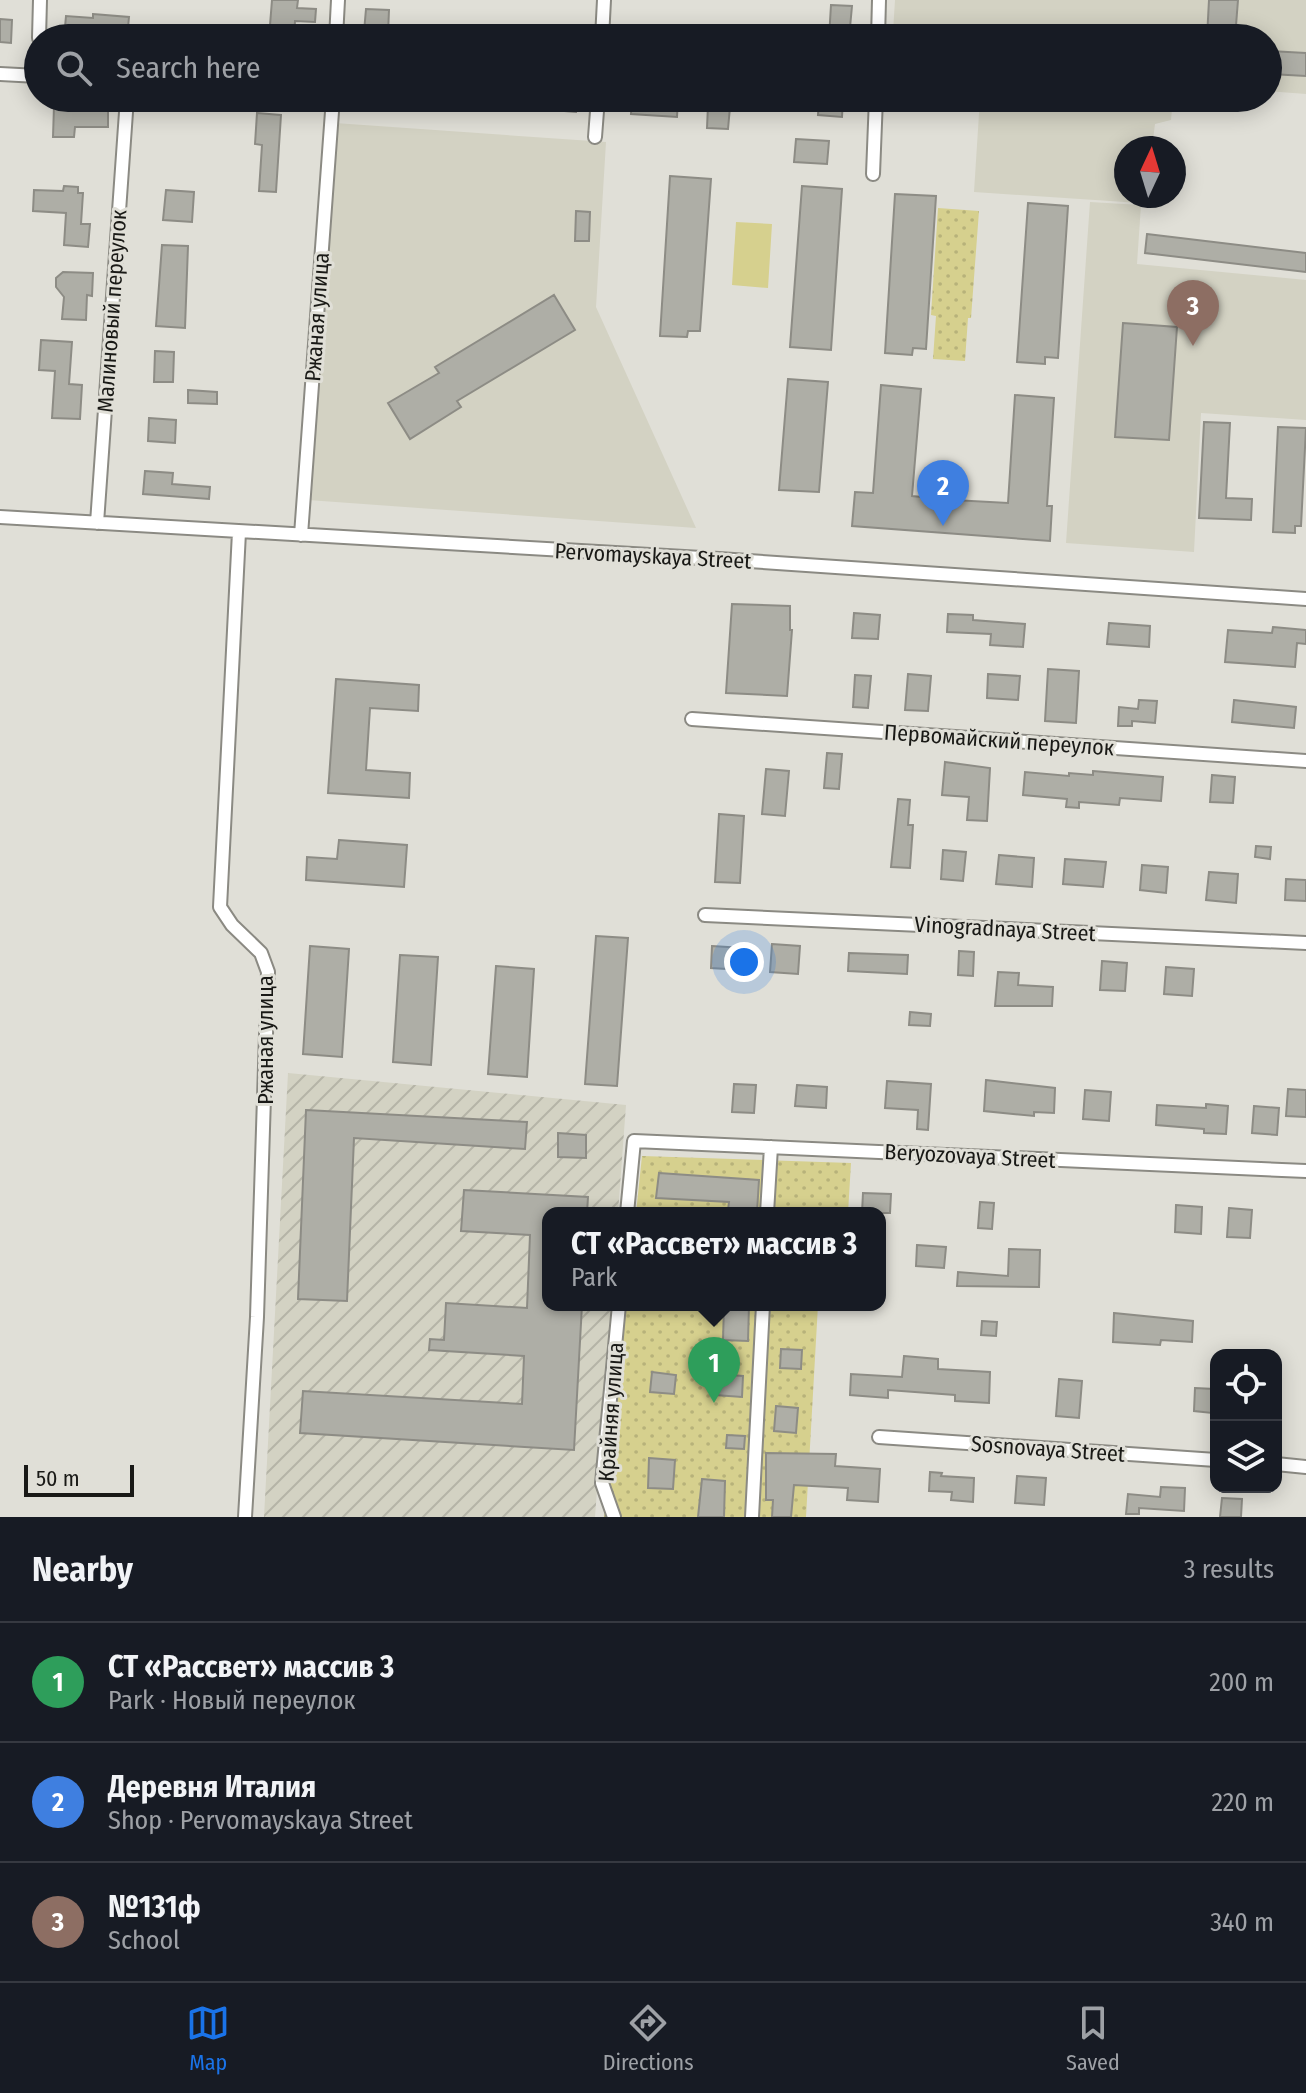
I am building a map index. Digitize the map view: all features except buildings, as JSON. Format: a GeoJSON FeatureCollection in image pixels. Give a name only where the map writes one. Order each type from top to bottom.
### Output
{"type":"FeatureCollection","features":[{"type":"Feature","properties":{"kind":"street"},"geometry":{"type":"LineString","coordinates":[[39,24],[40,0]]}},
{"type":"Feature","properties":{"kind":"street"},"geometry":{"type":"LineString","coordinates":[[337,24],[338,0]]}},
{"type":"Feature","properties":{"kind":"street"},"geometry":{"type":"LineString","coordinates":[[603,24],[604,0]]}},
{"type":"Feature","properties":{"kind":"street"},"geometry":{"type":"LineString","coordinates":[[878,24],[879,0]]}},
{"type":"Feature","properties":{"kind":"street"},"geometry":{"type":"LineString","coordinates":[[0,74],[24,75]]}},
{"type":"Feature","properties":{"kind":"street","name":"Малиновый переулок"},"geometry":{"type":"LineString","coordinates":[[97,523],[126,112]]}},
{"type":"Feature","properties":{"kind":"street","name":"Ржаная улица"},"geometry":{"type":"LineString","coordinates":[[301,535],[332,112]]}},
{"type":"Feature","properties":{"kind":"street"},"geometry":{"type":"LineString","coordinates":[[595,137],[597,112]]}},
{"type":"Feature","properties":{"kind":"street"},"geometry":{"type":"LineString","coordinates":[[873,174],[875,112]]}},
{"type":"Feature","properties":{"kind":"street","name":"Pervomayskaya Street"},"geometry":{"type":"LineString","coordinates":[[0,517],[703,558],[1306,599]]}},
{"type":"Feature","properties":{"kind":"street","name":"Ржаная улица"},"geometry":{"type":"LineString","coordinates":[[239,532],[220,907],[232,925],[261,953],[268,972],[257,1317],[245,1517]]}},
{"type":"Feature","properties":{"kind":"street","name":"Первомайский переулок"},"geometry":{"type":"LineString","coordinates":[[692,719],[1306,761]]}},
{"type":"Feature","properties":{"kind":"street","name":"Vinogradnaya Street"},"geometry":{"type":"LineString","coordinates":[[705,915],[1306,943]]}},
{"type":"Feature","properties":{"kind":"street","name":"Beryozovaya Street"},"geometry":{"type":"LineString","coordinates":[[628,1207],[634,1141],[1306,1171]]}},
{"type":"Feature","properties":{"kind":"street"},"geometry":{"type":"LineString","coordinates":[[767,1207],[771,1147]]}},
{"type":"Feature","properties":{"kind":"street","name":"Крайняя улица"},"geometry":{"type":"LineString","coordinates":[[614,1517],[602,1483],[618,1311]]}},
{"type":"Feature","properties":{"kind":"street"},"geometry":{"type":"LineString","coordinates":[[752,1517],[763,1311]]}},
{"type":"Feature","properties":{"kind":"street","name":"Sosnovaya Street"},"geometry":{"type":"LineString","coordinates":[[879,1437],[1210,1460]]}},
{"type":"Feature","properties":{"kind":"street"},"geometry":{"type":"LineString","coordinates":[[1282,1465],[1306,1467]]}},
{"type":"Feature","properties":{"kind":"shaded area"},"geometry":{"type":"Polygon","coordinates":[[[895,0],[1306,0],[1306,94],[1282,92],[1282,24],[894,24],[895,0]]]}},
{"type":"Feature","properties":{"kind":"shaded area"},"geometry":{"type":"Polygon","coordinates":[[[979,112],[1172,112],[1171,120],[1155,124],[1154,136],[1114,136],[1114,201],[974,192],[979,112]]]}},
{"type":"Feature","properties":{"kind":"shaded area"},"geometry":{"type":"Polygon","coordinates":[[[335,123],[606,142],[596,307],[696,528],[308,500],[335,123]]]}},
{"type":"Feature","properties":{"kind":"shaded area"},"geometry":{"type":"Polygon","coordinates":[[[1090,202],[1114,203],[1114,208],[1141,208],[1137,264],[1306,280],[1306,420],[1201,413],[1194,552],[1066,543],[1090,202]]]}},
{"type":"Feature","properties":{"kind":"shaded area"},"geometry":{"type":"Polygon","coordinates":[[[938,208],[979,211],[965,361],[933,359],[936,316],[931,315],[938,208]]]}},
{"type":"Feature","properties":{"kind":"shaded area"},"geometry":{"type":"Polygon","coordinates":[[[736,222],[772,224],[768,288],[732,285],[736,222]]]}},
{"type":"Feature","properties":{"kind":"shaded area"},"geometry":{"type":"Polygon","coordinates":[[[288,1073],[626,1105],[618,1207],[542,1207],[542,1311],[611,1311],[595,1517],[264,1517],[288,1073]]]}},
{"type":"Feature","properties":{"kind":"shaded area"},"geometry":{"type":"Polygon","coordinates":[[[642,1156],[851,1163],[848,1207],[637,1207],[642,1156]]]}},
{"type":"Feature","properties":{"kind":"shaded area"},"geometry":{"type":"Polygon","coordinates":[[[625,1311],[818,1311],[806,1517],[604,1517],[625,1311]]]}},
{"type":"Feature","properties":{"kind":"place","name":"№131ф"},"geometry":{"type":"Point","coordinates":[1193,346]}},
{"type":"Feature","properties":{"kind":"place","name":"Деревня Италия"},"geometry":{"type":"Point","coordinates":[943,526]}},
{"type":"Feature","properties":{"kind":"place","name":"СТ «Рассвет» массив 3"},"geometry":{"type":"Point","coordinates":[714,1403]}}]}
